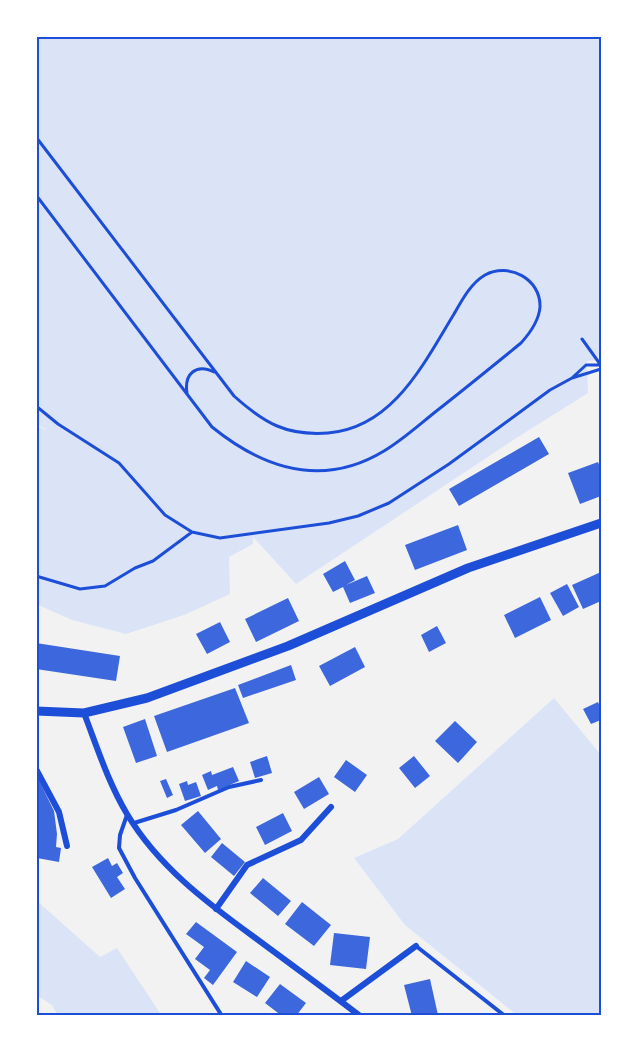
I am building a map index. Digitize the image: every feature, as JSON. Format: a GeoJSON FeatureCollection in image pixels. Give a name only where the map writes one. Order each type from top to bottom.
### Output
{"type":"FeatureCollection","features":[{"type":"Feature","properties":{"kind":"street"},"geometry":{"type":"LineString","coordinates":[[36,711],[84,713],[147,698],[288,646],[468,568],[601,523]]}},
{"type":"Feature","properties":{"kind":"street"},"geometry":{"type":"LineString","coordinates":[[84,713],[114,790],[127,814],[174,874],[216,909],[360,1016]]}},
{"type":"Feature","properties":{"kind":"street"},"geometry":{"type":"LineString","coordinates":[[36,769],[59,812],[67,846]]}},
{"type":"Feature","properties":{"kind":"street"},"geometry":{"type":"LineString","coordinates":[[216,909],[247,866],[301,840],[331,807]]}},
{"type":"Feature","properties":{"kind":"street"},"geometry":{"type":"LineString","coordinates":[[341,1001],[416,946]]}},
{"type":"Feature","properties":{"kind":"lane"},"geometry":{"type":"LineString","coordinates":[[134,824],[176,810],[222,789],[261,780]]}},
{"type":"Feature","properties":{"kind":"lane"},"geometry":{"type":"LineString","coordinates":[[127,814],[120,835],[119,848],[135,878],[222,1016]]}},
{"type":"Feature","properties":{"kind":"lane"},"geometry":{"type":"LineString","coordinates":[[416,946],[505,1016]]}},
{"type":"Feature","properties":{"kind":"path"},"geometry":{"type":"LineString","coordinates":[[36,137],[234,396],[256,416],[285,430],[314,434],[344,431],[371,419],[396,399],[413,381],[465,296],[486,274],[501,270],[516,273],[528,279],[538,293],[540,307],[531,332],[521,343],[405,437],[383,452],[352,466],[321,471],[290,468],[258,458],[232,444],[212,427],[36,195]]}},
{"type":"Feature","properties":{"kind":"path"},"geometry":{"type":"LineString","coordinates":[[582,339],[601,366]]}},
{"type":"Feature","properties":{"kind":"path"},"geometry":{"type":"LineString","coordinates":[[572,378],[586,365],[601,366]]}},
{"type":"Feature","properties":{"kind":"path"},"geometry":{"type":"LineString","coordinates":[[36,406],[58,424],[119,463],[165,515],[192,532],[220,538],[329,523],[358,516],[389,503],[449,464],[550,390],[601,366]]}},
{"type":"Feature","properties":{"kind":"path"},"geometry":{"type":"LineString","coordinates":[[187,395],[185,384],[192,370],[207,368],[215,373]]}},
{"type":"Feature","properties":{"kind":"path"},"geometry":{"type":"LineString","coordinates":[[36,576],[80,589],[105,586],[135,568],[153,561],[192,532]]}},
{"type":"Feature","properties":{"kind":"shaded area"},"geometry":{"type":"Polygon","coordinates":[[[36,36],[601,36],[601,360],[587,361],[588,393],[296,584],[253,537],[253,544],[229,557],[230,594],[184,615],[126,634],[72,620],[36,604],[36,426],[47,430],[36,424],[36,36]]]}},
{"type":"Feature","properties":{"kind":"shaded area"},"geometry":{"type":"Polygon","coordinates":[[[554,698],[601,755],[601,1016],[518,1016],[405,925],[354,858],[398,839],[554,698]]]}},
{"type":"Feature","properties":{"kind":"shaded area"},"geometry":{"type":"Polygon","coordinates":[[[36,900],[100,957],[117,948],[162,1016],[58,1016],[52,1005],[36,995],[36,900]]]}},
{"type":"Feature","properties":{"kind":"building"},"geometry":{"type":"Polygon","coordinates":[[[539,437],[549,454],[459,506],[449,489],[539,437]]]}},
{"type":"Feature","properties":{"kind":"building"},"geometry":{"type":"Polygon","coordinates":[[[598,462],[601,470],[601,496],[580,504],[568,473],[598,462]]]}},
{"type":"Feature","properties":{"kind":"building"},"geometry":{"type":"Polygon","coordinates":[[[458,525],[467,550],[415,570],[405,545],[458,525]]]}},
{"type":"Feature","properties":{"kind":"building"},"geometry":{"type":"Polygon","coordinates":[[[345,561],[355,580],[346,585],[367,576],[375,593],[350,603],[343,587],[333,592],[323,574],[345,561]]]}},
{"type":"Feature","properties":{"kind":"building"},"geometry":{"type":"Polygon","coordinates":[[[601,572],[601,601],[583,609],[572,585],[601,572]]]}},
{"type":"Feature","properties":{"kind":"building"},"geometry":{"type":"Polygon","coordinates":[[[567,584],[579,607],[563,616],[550,593],[567,584]]]}},
{"type":"Feature","properties":{"kind":"building"},"geometry":{"type":"Polygon","coordinates":[[[540,597],[551,620],[515,638],[504,615],[540,597]]]}},
{"type":"Feature","properties":{"kind":"building"},"geometry":{"type":"Polygon","coordinates":[[[288,598],[299,621],[256,642],[245,619],[288,598]]]}},
{"type":"Feature","properties":{"kind":"building"},"geometry":{"type":"Polygon","coordinates":[[[220,622],[230,642],[207,654],[196,634],[220,622]]]}},
{"type":"Feature","properties":{"kind":"building"},"geometry":{"type":"Polygon","coordinates":[[[437,626],[446,643],[429,652],[421,635],[437,626]]]}},
{"type":"Feature","properties":{"kind":"building"},"geometry":{"type":"Polygon","coordinates":[[[36,643],[120,656],[116,681],[36,669],[36,643]]]}},
{"type":"Feature","properties":{"kind":"building"},"geometry":{"type":"Polygon","coordinates":[[[355,647],[365,667],[330,686],[319,666],[355,647]]]}},
{"type":"Feature","properties":{"kind":"building"},"geometry":{"type":"Polygon","coordinates":[[[291,665],[296,680],[243,698],[238,685],[291,665]]]}},
{"type":"Feature","properties":{"kind":"building"},"geometry":{"type":"Polygon","coordinates":[[[235,688],[249,723],[167,752],[154,716],[235,688]]]}},
{"type":"Feature","properties":{"kind":"building"},"geometry":{"type":"Polygon","coordinates":[[[598,702],[601,709],[601,720],[591,724],[583,709],[598,702]]]}},
{"type":"Feature","properties":{"kind":"building"},"geometry":{"type":"Polygon","coordinates":[[[145,719],[157,756],[136,763],[123,727],[145,719]]]}},
{"type":"Feature","properties":{"kind":"building"},"geometry":{"type":"Polygon","coordinates":[[[455,721],[477,742],[458,763],[435,741],[455,721]]]}},
{"type":"Feature","properties":{"kind":"building"},"geometry":{"type":"Polygon","coordinates":[[[267,756],[272,773],[255,778],[250,762],[267,756]]]}},
{"type":"Feature","properties":{"kind":"building"},"geometry":{"type":"Polygon","coordinates":[[[414,756],[430,776],[415,788],[399,768],[414,756]]]}},
{"type":"Feature","properties":{"kind":"building"},"geometry":{"type":"Polygon","coordinates":[[[346,760],[367,775],[355,792],[334,777],[346,760]]]}},
{"type":"Feature","properties":{"kind":"building"},"geometry":{"type":"Polygon","coordinates":[[[233,767],[239,781],[218,790],[217,786],[208,790],[202,775],[211,771],[212,775],[233,767]]]}},
{"type":"Feature","properties":{"kind":"building"},"geometry":{"type":"Polygon","coordinates":[[[36,774],[54,811],[56,847],[61,848],[59,862],[37,858],[39,844],[36,844],[36,774]]]}},
{"type":"Feature","properties":{"kind":"building"},"geometry":{"type":"Polygon","coordinates":[[[319,777],[329,794],[304,809],[294,792],[319,777]]]}},
{"type":"Feature","properties":{"kind":"building"},"geometry":{"type":"Polygon","coordinates":[[[166,779],[173,795],[167,798],[160,781],[166,779]]]}},
{"type":"Feature","properties":{"kind":"building"},"geometry":{"type":"Polygon","coordinates":[[[187,781],[188,785],[196,782],[201,796],[185,801],[179,784],[187,781]]]}},
{"type":"Feature","properties":{"kind":"building"},"geometry":{"type":"Polygon","coordinates":[[[198,811],[221,839],[205,853],[181,825],[198,811]]]}},
{"type":"Feature","properties":{"kind":"building"},"geometry":{"type":"Polygon","coordinates":[[[283,813],[292,831],[265,845],[256,827],[283,813]]]}},
{"type":"Feature","properties":{"kind":"building"},"geometry":{"type":"Polygon","coordinates":[[[222,843],[245,862],[234,876],[211,857],[222,843]]]}},
{"type":"Feature","properties":{"kind":"building"},"geometry":{"type":"Polygon","coordinates":[[[108,858],[112,866],[117,863],[123,873],[117,877],[125,889],[111,898],[92,867],[108,858]]]}},
{"type":"Feature","properties":{"kind":"building"},"geometry":{"type":"Polygon","coordinates":[[[263,878],[291,901],[278,916],[250,893],[263,878]]]}},
{"type":"Feature","properties":{"kind":"building"},"geometry":{"type":"Polygon","coordinates":[[[302,902],[331,925],[314,946],[285,924],[302,902]]]}},
{"type":"Feature","properties":{"kind":"building"},"geometry":{"type":"Polygon","coordinates":[[[196,922],[237,952],[213,985],[204,978],[210,970],[195,959],[204,947],[186,934],[196,922]]]}},
{"type":"Feature","properties":{"kind":"building"},"geometry":{"type":"Polygon","coordinates":[[[334,933],[370,937],[366,969],[330,965],[334,933]]]}},
{"type":"Feature","properties":{"kind":"building"},"geometry":{"type":"Polygon","coordinates":[[[246,961],[270,977],[257,997],[233,982],[246,961]]]}},
{"type":"Feature","properties":{"kind":"building"},"geometry":{"type":"Polygon","coordinates":[[[430,979],[438,1015],[412,1016],[404,985],[430,979]]]}},
{"type":"Feature","properties":{"kind":"building"},"geometry":{"type":"Polygon","coordinates":[[[280,984],[306,1003],[296,1016],[282,1016],[265,1003],[280,984]]]}}]}
